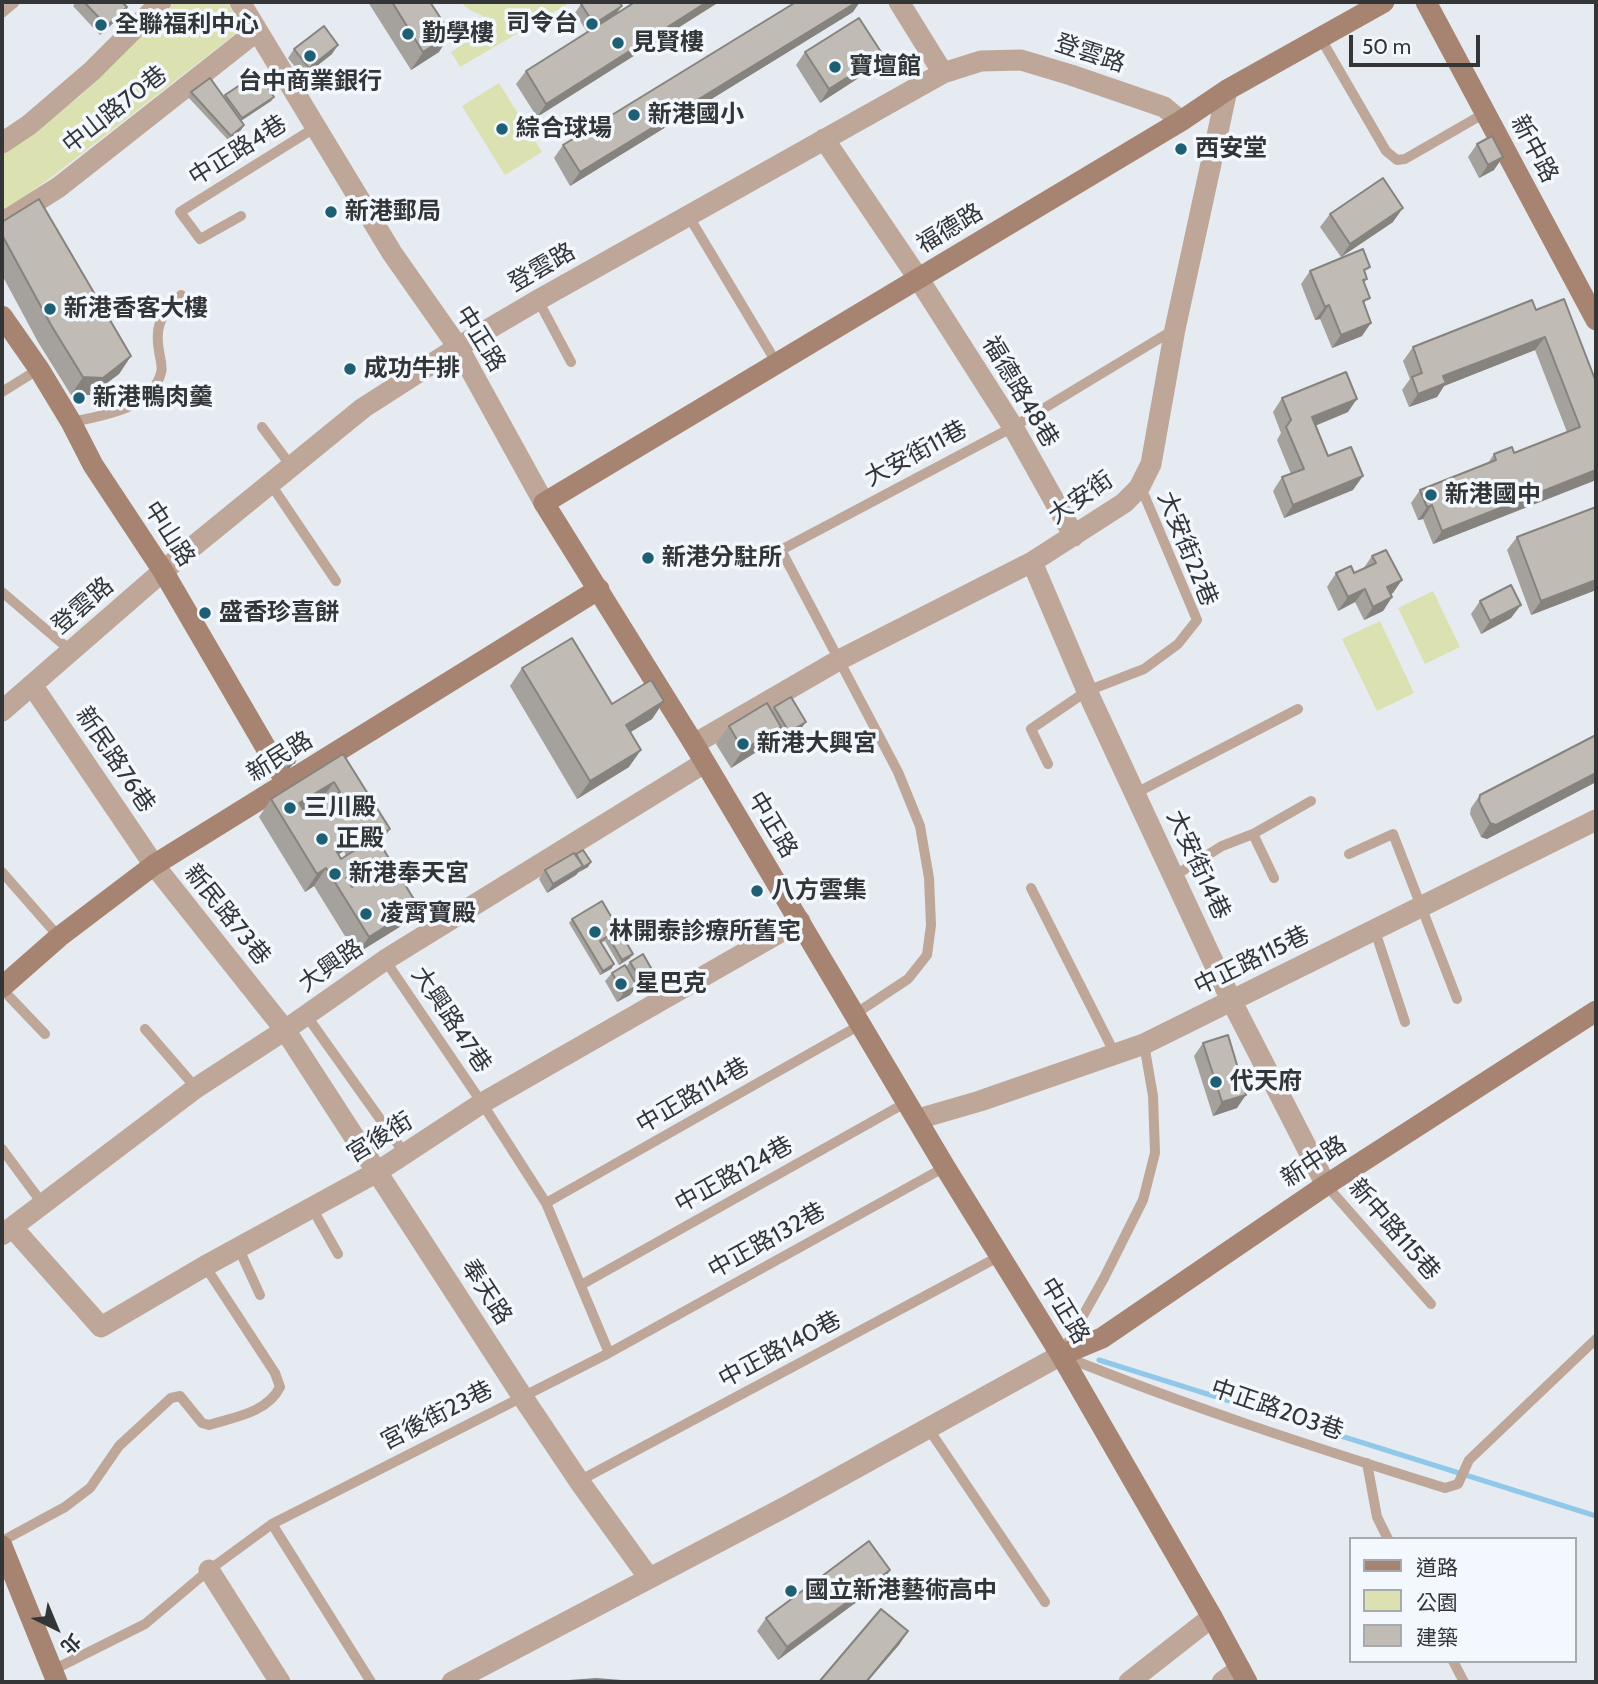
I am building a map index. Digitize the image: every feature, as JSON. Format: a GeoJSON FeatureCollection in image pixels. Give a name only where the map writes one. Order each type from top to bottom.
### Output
{"type":"FeatureCollection","features":[{"type":"Feature","properties":{"kind":"main road","name":"福德路"},"geometry":{"type":"LineString","coordinates":[[544,503],[1181,121],[1227,90],[1384,2]]}},
{"type":"Feature","properties":{"kind":"main road","name":"新中路"},"geometry":{"type":"LineString","coordinates":[[1426,2],[1594,312]]}},
{"type":"Feature","properties":{"kind":"main road","name":"中山路"},"geometry":{"type":"LineString","coordinates":[[2,316],[39,369],[93,465],[163,571],[286,784]]}},
{"type":"Feature","properties":{"kind":"main road","name":"中正路"},"geometry":{"type":"LineString","coordinates":[[544,503],[699,753],[945,1167],[1061,1355],[1244,1676]]}},
{"type":"Feature","properties":{"kind":"main road","name":"新民路"},"geometry":{"type":"LineString","coordinates":[[2,988],[59,937],[154,865],[599,589]]}},
{"type":"Feature","properties":{"kind":"main road","name":"新中路"},"geometry":{"type":"LineString","coordinates":[[1061,1355],[1102,1338],[1326,1185],[1596,1011]]}},
{"type":"Feature","properties":{"kind":"main road"},"geometry":{"type":"LineString","coordinates":[[2,1546],[54,1677]]}},
{"type":"Feature","properties":{"kind":"street"},"geometry":{"type":"LineString","coordinates":[[2,143],[29,125],[92,71],[161,2]]}},
{"type":"Feature","properties":{"kind":"street","name":"中正路"},"geometry":{"type":"LineString","coordinates":[[240,2],[392,253],[457,347],[544,503]]}},
{"type":"Feature","properties":{"kind":"street"},"geometry":{"type":"LineString","coordinates":[[899,2],[943,73]]}},
{"type":"Feature","properties":{"kind":"street","name":"中山路70巷"},"geometry":{"type":"LineString","coordinates":[[2,223],[59,187],[257,31]]}},
{"type":"Feature","properties":{"kind":"street","name":"登雲路"},"geometry":{"type":"LineString","coordinates":[[2,711],[163,571],[363,408],[457,347],[538,300],[943,73],[981,61],[1021,60],[1164,107],[1181,121]]}},
{"type":"Feature","properties":{"kind":"street","name":"大安街"},"geometry":{"type":"LineString","coordinates":[[699,753],[839,660],[1032,562],[1124,503],[1139,488],[1151,464],[1175,329],[1227,90]]}},
{"type":"Feature","properties":{"kind":"street","name":"福德路48巷"},"geometry":{"type":"LineString","coordinates":[[824,139],[918,278],[1013,427],[1074,536]]}},
{"type":"Feature","properties":{"kind":"street","name":"大安街14巷"},"geometry":{"type":"LineString","coordinates":[[1032,562],[1087,691],[1231,1000],[1326,1185]]}},
{"type":"Feature","properties":{"kind":"street","name":"新民路76巷"},"geometry":{"type":"LineString","coordinates":[[32,685],[154,865]]}},
{"type":"Feature","properties":{"kind":"street","name":"大興路"},"geometry":{"type":"LineString","coordinates":[[7,1231],[196,1088],[699,753]]}},
{"type":"Feature","properties":{"kind":"street","name":"中正路115巷"},"geometry":{"type":"LineString","coordinates":[[913,1111],[981,1101],[1144,1044],[1596,820]]}},
{"type":"Feature","properties":{"kind":"street","name":"新民路73巷"},"geometry":{"type":"LineString","coordinates":[[154,865],[285,1030]]}},
{"type":"Feature","properties":{"kind":"street","name":"宮後街"},"geometry":{"type":"LineString","coordinates":[[7,1231],[101,1327],[205,1265],[377,1172],[482,1103],[800,921]]}},
{"type":"Feature","properties":{"kind":"street","name":"奉天路"},"geometry":{"type":"LineString","coordinates":[[285,1030],[522,1396],[649,1578]]}},
{"type":"Feature","properties":{"kind":"street"},"geometry":{"type":"LineString","coordinates":[[452,1682],[1061,1355]]}},
{"type":"Feature","properties":{"kind":"street"},"geometry":{"type":"LineString","coordinates":[[209,1570],[279,1682]]}},
{"type":"Feature","properties":{"kind":"street"},"geometry":{"type":"LineString","coordinates":[[1129,1682],[1212,1617]]}},
{"type":"Feature","properties":{"kind":"street"},"geometry":{"type":"LineString","coordinates":[[1222,1682],[1244,1676]]}},
{"type":"Feature","properties":{"kind":"lane"},"geometry":{"type":"LineString","coordinates":[[2,13],[14,3]]}},
{"type":"Feature","properties":{"kind":"lane"},"geometry":{"type":"LineString","coordinates":[[1321,39],[1386,151],[1397,160],[1405,159],[1485,113]]}},
{"type":"Feature","properties":{"kind":"lane","name":"中正路4巷"},"geometry":{"type":"LineString","coordinates":[[241,216],[200,239],[180,212],[316,127]]}},
{"type":"Feature","properties":{"kind":"lane"},"geometry":{"type":"LineString","coordinates":[[688,215],[776,362]]}},
{"type":"Feature","properties":{"kind":"lane"},"geometry":{"type":"LineString","coordinates":[[71,422],[116,414],[151,392],[162,371],[158,343],[160,318],[181,295]]}},
{"type":"Feature","properties":{"kind":"lane"},"geometry":{"type":"LineString","coordinates":[[538,300],[572,362]]}},
{"type":"Feature","properties":{"kind":"lane","name":"大安街11巷"},"geometry":{"type":"LineString","coordinates":[[839,660],[781,550],[1013,427],[1175,329]]}},
{"type":"Feature","properties":{"kind":"lane"},"geometry":{"type":"LineString","coordinates":[[2,392],[39,369]]}},
{"type":"Feature","properties":{"kind":"lane"},"geometry":{"type":"LineString","coordinates":[[262,427],[291,466]]}},
{"type":"Feature","properties":{"kind":"lane"},"geometry":{"type":"LineString","coordinates":[[270,483],[337,581]]}},
{"type":"Feature","properties":{"kind":"lane","name":"大安街22巷"},"geometry":{"type":"LineString","coordinates":[[1087,691],[1144,669],[1178,644],[1197,620],[1139,488]]}},
{"type":"Feature","properties":{"kind":"lane"},"geometry":{"type":"LineString","coordinates":[[2,592],[71,651]]}},
{"type":"Feature","properties":{"kind":"lane","name":"中正路114巷"},"geometry":{"type":"LineString","coordinates":[[546,1203],[858,1020],[908,979],[927,955],[931,913],[929,878],[920,826],[898,772],[839,660]]}},
{"type":"Feature","properties":{"kind":"lane"},"geometry":{"type":"LineString","coordinates":[[1048,765],[1031,729],[1087,691]]}},
{"type":"Feature","properties":{"kind":"lane"},"geometry":{"type":"LineString","coordinates":[[1136,793],[1298,709]]}},
{"type":"Feature","properties":{"kind":"lane"},"geometry":{"type":"LineString","coordinates":[[1174,876],[1222,846],[1253,834],[1311,801]]}},
{"type":"Feature","properties":{"kind":"lane"},"geometry":{"type":"LineString","coordinates":[[1253,834],[1274,878]]}},
{"type":"Feature","properties":{"kind":"lane"},"geometry":{"type":"LineString","coordinates":[[1349,855],[1394,834],[1457,999]]}},
{"type":"Feature","properties":{"kind":"lane"},"geometry":{"type":"LineString","coordinates":[[2,872],[59,937]]}},
{"type":"Feature","properties":{"kind":"lane"},"geometry":{"type":"LineString","coordinates":[[1031,888],[1115,1054]]}},
{"type":"Feature","properties":{"kind":"lane"},"geometry":{"type":"LineString","coordinates":[[1375,931],[1405,1022]]}},
{"type":"Feature","properties":{"kind":"lane","name":"大興路47巷"},"geometry":{"type":"LineString","coordinates":[[385,960],[482,1103]]}},
{"type":"Feature","properties":{"kind":"lane"},"geometry":{"type":"LineString","coordinates":[[2,988],[45,1034]]}},
{"type":"Feature","properties":{"kind":"lane"},"geometry":{"type":"LineString","coordinates":[[306,1015],[405,1154]]}},
{"type":"Feature","properties":{"kind":"lane"},"geometry":{"type":"LineString","coordinates":[[145,1029],[196,1088]]}},
{"type":"Feature","properties":{"kind":"lane"},"geometry":{"type":"LineString","coordinates":[[1061,1355],[1143,1200],[1155,1153],[1153,1096],[1144,1044]]}},
{"type":"Feature","properties":{"kind":"lane"},"geometry":{"type":"LineString","coordinates":[[482,1103],[546,1203],[609,1353]]}},
{"type":"Feature","properties":{"kind":"lane","name":"中正路124巷"},"geometry":{"type":"LineString","coordinates":[[580,1285],[913,1111]]}},
{"type":"Feature","properties":{"kind":"lane"},"geometry":{"type":"LineString","coordinates":[[2,1150],[42,1202]]}},
{"type":"Feature","properties":{"kind":"lane","name":"中正路132巷"},"geometry":{"type":"LineString","coordinates":[[609,1353],[945,1167]]}},
{"type":"Feature","properties":{"kind":"lane","name":"新中路115巷"},"geometry":{"type":"LineString","coordinates":[[1326,1185],[1431,1304]]}},
{"type":"Feature","properties":{"kind":"lane"},"geometry":{"type":"LineString","coordinates":[[312,1208],[338,1254]]}},
{"type":"Feature","properties":{"kind":"lane"},"geometry":{"type":"LineString","coordinates":[[238,1247],[260,1295]]}},
{"type":"Feature","properties":{"kind":"lane","name":"中正路140巷"},"geometry":{"type":"LineString","coordinates":[[579,1481],[1000,1256]]}},
{"type":"Feature","properties":{"kind":"lane"},"geometry":{"type":"LineString","coordinates":[[2,1541],[65,1507],[90,1488],[119,1446],[171,1398],[180,1396],[202,1423],[209,1425],[260,1408],[274,1399],[280,1387],[275,1373],[205,1265]]}},
{"type":"Feature","properties":{"kind":"lane","name":"中正路203巷"},"geometry":{"type":"LineString","coordinates":[[1061,1355],[1115,1377],[1367,1464],[1445,1488],[1458,1484],[1469,1460],[1596,1339]]}},
{"type":"Feature","properties":{"kind":"lane","name":"宮後街23巷"},"geometry":{"type":"LineString","coordinates":[[54,1677],[145,1624],[209,1570],[272,1524],[609,1353]]}},
{"type":"Feature","properties":{"kind":"lane"},"geometry":{"type":"LineString","coordinates":[[928,1428],[1045,1602]]}},
{"type":"Feature","properties":{"kind":"lane"},"geometry":{"type":"LineString","coordinates":[[1367,1464],[1377,1517],[1387,1537]]}},
{"type":"Feature","properties":{"kind":"lane"},"geometry":{"type":"LineString","coordinates":[[272,1524],[371,1682]]}},
{"type":"Feature","properties":{"kind":"lane"},"geometry":{"type":"LineString","coordinates":[[1453,1663],[1464,1682]]}},
{"type":"Feature","properties":{"kind":"green space"},"geometry":{"type":"Polygon","coordinates":[[[175,2],[227,2],[243,28],[2,213],[2,152],[87,90],[175,2]]]}},
{"type":"Feature","properties":{"kind":"green space"},"geometry":{"type":"Polygon","coordinates":[[[460,2],[571,2],[460,67],[451,52],[496,22],[470,10],[460,2]]]}},
{"type":"Feature","properties":{"kind":"green space","name":"綜合球場"},"geometry":{"type":"Polygon","coordinates":[[[499,83],[542,152],[505,175],[462,106],[499,83]]]}},
{"type":"Feature","properties":{"kind":"green space"},"geometry":{"type":"Polygon","coordinates":[[[1433,591],[1460,647],[1425,664],[1398,608],[1433,591]]]}},
{"type":"Feature","properties":{"kind":"green space"},"geometry":{"type":"Polygon","coordinates":[[[1380,621],[1414,693],[1377,711],[1342,639],[1380,621]]]}},
{"type":"Feature","properties":{"kind":"building"},"geometry":{"type":"Polygon","coordinates":[[[84,2],[122,2],[127,7],[107,26],[84,2]]]}},
{"type":"Feature","properties":{"kind":"building"},"geometry":{"type":"Polygon","coordinates":[[[392,2],[430,2],[451,34],[423,52],[392,2]]]}},
{"type":"Feature","properties":{"kind":"building"},"geometry":{"type":"Polygon","coordinates":[[[619,2],[622,6],[594,24],[581,4],[619,2]]]}},
{"type":"Feature","properties":{"kind":"building","name":"見賢樓"},"geometry":{"type":"Polygon","coordinates":[[[635,2],[707,2],[546,104],[526,71],[635,2]]]}},
{"type":"Feature","properties":{"kind":"building"},"geometry":{"type":"Polygon","coordinates":[[[796,2],[857,2],[580,172],[563,145],[796,2]]]}},
{"type":"Feature","properties":{"kind":"building","name":"寶壇館"},"geometry":{"type":"Polygon","coordinates":[[[859,18],[883,55],[829,89],[805,52],[859,18]]]}},
{"type":"Feature","properties":{"kind":"building","name":"台中商業銀行"},"geometry":{"type":"Polygon","coordinates":[[[324,26],[338,45],[309,68],[294,49],[324,26]]]}},
{"type":"Feature","properties":{"kind":"building"},"geometry":{"type":"Polygon","coordinates":[[[258,73],[274,97],[242,118],[225,95],[258,73]]]}},
{"type":"Feature","properties":{"kind":"building"},"geometry":{"type":"Polygon","coordinates":[[[210,78],[244,125],[231,136],[191,92],[210,78]]]}},
{"type":"Feature","properties":{"kind":"building"},"geometry":{"type":"Polygon","coordinates":[[[1492,136],[1503,157],[1488,165],[1477,144],[1492,136]]]}},
{"type":"Feature","properties":{"kind":"building"},"geometry":{"type":"Polygon","coordinates":[[[1383,178],[1403,208],[1350,244],[1330,214],[1383,178]]]}},
{"type":"Feature","properties":{"kind":"building"},"geometry":{"type":"Polygon","coordinates":[[[39,199],[131,356],[103,378],[83,377],[2,235],[2,222],[39,199]]]}},
{"type":"Feature","properties":{"kind":"building"},"geometry":{"type":"Polygon","coordinates":[[[1363,249],[1370,267],[1364,270],[1367,279],[1363,280],[1370,298],[1363,301],[1371,323],[1341,335],[1329,305],[1325,307],[1310,271],[1363,249]]]}},
{"type":"Feature","properties":{"kind":"building"},"geometry":{"type":"Polygon","coordinates":[[[1564,299],[1596,382],[1596,470],[1442,531],[1432,505],[1427,507],[1420,490],[1496,460],[1494,454],[1512,447],[1514,453],[1580,427],[1545,337],[1443,376],[1446,383],[1418,394],[1412,377],[1422,373],[1413,347],[1532,300],[1536,310],[1564,299]]]}},
{"type":"Feature","properties":{"kind":"building"},"geometry":{"type":"Polygon","coordinates":[[[1346,372],[1357,399],[1312,417],[1328,456],[1351,447],[1363,476],[1293,505],[1282,477],[1304,469],[1286,427],[1291,420],[1282,398],[1346,372]]]}},
{"type":"Feature","properties":{"kind":"building"},"geometry":{"type":"Polygon","coordinates":[[[1596,507],[1596,580],[1541,601],[1517,537],[1596,507]]]}},
{"type":"Feature","properties":{"kind":"building"},"geometry":{"type":"Polygon","coordinates":[[[1386,550],[1402,580],[1387,587],[1392,597],[1373,607],[1365,589],[1348,597],[1336,573],[1351,566],[1354,573],[1376,563],[1372,556],[1386,550]]]}},
{"type":"Feature","properties":{"kind":"building"},"geometry":{"type":"Polygon","coordinates":[[[1511,585],[1521,605],[1490,621],[1480,601],[1511,585]]]}},
{"type":"Feature","properties":{"kind":"building"},"geometry":{"type":"Polygon","coordinates":[[[572,638],[612,704],[651,680],[664,701],[626,725],[641,750],[590,781],[522,668],[572,638]]]}},
{"type":"Feature","properties":{"kind":"building"},"geometry":{"type":"Polygon","coordinates":[[[791,697],[806,722],[789,732],[774,707],[791,697]]]}},
{"type":"Feature","properties":{"kind":"building"},"geometry":{"type":"Polygon","coordinates":[[[767,703],[781,727],[743,750],[729,726],[767,703]]]}},
{"type":"Feature","properties":{"kind":"building"},"geometry":{"type":"Polygon","coordinates":[[[1596,735],[1596,773],[1496,825],[1490,823],[1479,801],[1480,795],[1596,735]]]}},
{"type":"Feature","properties":{"kind":"building"},"geometry":{"type":"Polygon","coordinates":[[[291,752],[297,757],[294,763],[286,759],[291,752]]]}},
{"type":"Feature","properties":{"kind":"building"},"geometry":{"type":"Polygon","coordinates":[[[343,754],[390,829],[376,837],[418,906],[369,937],[326,868],[317,874],[271,799],[343,754]],[[334,782],[299,803],[306,814],[340,792],[334,782]],[[356,834],[334,847],[341,859],[363,845],[356,834]],[[376,860],[346,878],[352,887],[381,869],[376,860]]]}},
{"type":"Feature","properties":{"kind":"building"},"geometry":{"type":"Polygon","coordinates":[[[583,850],[591,862],[582,868],[576,854],[583,850]]]}},
{"type":"Feature","properties":{"kind":"building"},"geometry":{"type":"Polygon","coordinates":[[[574,853],[583,866],[553,884],[545,870],[574,853]]]}},
{"type":"Feature","properties":{"kind":"building","name":"林開泰診療所舊宅"},"geometry":{"type":"Polygon","coordinates":[[[602,901],[633,954],[622,960],[608,936],[600,941],[614,964],[603,971],[572,919],[602,901]]]}},
{"type":"Feature","properties":{"kind":"building"},"geometry":{"type":"Polygon","coordinates":[[[643,954],[655,975],[642,982],[630,962],[643,954]]]}},
{"type":"Feature","properties":{"kind":"building"},"geometry":{"type":"Polygon","coordinates":[[[625,965],[637,986],[624,993],[612,973],[625,965]]]}},
{"type":"Feature","properties":{"kind":"building"},"geometry":{"type":"Polygon","coordinates":[[[1228,1035],[1246,1095],[1222,1102],[1203,1043],[1228,1035]]]}},
{"type":"Feature","properties":{"kind":"building"},"geometry":{"type":"Polygon","coordinates":[[[869,1541],[890,1570],[787,1647],[766,1618],[869,1541]]]}},
{"type":"Feature","properties":{"kind":"building"},"geometry":{"type":"Polygon","coordinates":[[[881,1609],[908,1631],[866,1682],[819,1682],[881,1609]]]}},
{"type":"Feature","properties":{"kind":"building"},"geometry":{"type":"Polygon","coordinates":[[[596,1679],[634,1682],[555,1682],[596,1679]]]}},
{"type":"Feature","properties":{"kind":"waterway"},"geometry":{"type":"LineString","coordinates":[[1099,1360],[1596,1516]]}},
{"type":"Feature","properties":{"kind":"place","name":"司令台"},"geometry":{"type":"Point","coordinates":[592,24]}},
{"type":"Feature","properties":{"kind":"place","name":"全聯福利中心"},"geometry":{"type":"Point","coordinates":[101,25]}},
{"type":"Feature","properties":{"kind":"place","name":"勤學樓"},"geometry":{"type":"Point","coordinates":[408,34]}},
{"type":"Feature","properties":{"kind":"place","name":"見賢樓"},"geometry":{"type":"Point","coordinates":[618,43]}},
{"type":"Feature","properties":{"kind":"place","name":"台中商業銀行"},"geometry":{"type":"Point","coordinates":[310,56]}},
{"type":"Feature","properties":{"kind":"place","name":"寶壇館"},"geometry":{"type":"Point","coordinates":[835,67]}},
{"type":"Feature","properties":{"kind":"place","name":"新港國小"},"geometry":{"type":"Point","coordinates":[634,115]}},
{"type":"Feature","properties":{"kind":"place","name":"綜合球場"},"geometry":{"type":"Point","coordinates":[502,129]}},
{"type":"Feature","properties":{"kind":"place","name":"西安堂"},"geometry":{"type":"Point","coordinates":[1181,149]}},
{"type":"Feature","properties":{"kind":"place","name":"新港郵局"},"geometry":{"type":"Point","coordinates":[331,212]}},
{"type":"Feature","properties":{"kind":"place","name":"新港香客大樓"},"geometry":{"type":"Point","coordinates":[50,309]}},
{"type":"Feature","properties":{"kind":"place","name":"成功牛排"},"geometry":{"type":"Point","coordinates":[350,369]}},
{"type":"Feature","properties":{"kind":"place","name":"新港鴨肉羹"},"geometry":{"type":"Point","coordinates":[79,398]}},
{"type":"Feature","properties":{"kind":"place","name":"新港國中"},"geometry":{"type":"Point","coordinates":[1431,495]}},
{"type":"Feature","properties":{"kind":"place","name":"新港分駐所"},"geometry":{"type":"Point","coordinates":[648,558]}},
{"type":"Feature","properties":{"kind":"place","name":"盛香珍喜餅"},"geometry":{"type":"Point","coordinates":[205,613]}},
{"type":"Feature","properties":{"kind":"place","name":"新港大興宮"},"geometry":{"type":"Point","coordinates":[743,744]}},
{"type":"Feature","properties":{"kind":"place","name":"三川殿"},"geometry":{"type":"Point","coordinates":[290,808]}},
{"type":"Feature","properties":{"kind":"place","name":"正殿"},"geometry":{"type":"Point","coordinates":[322,839]}},
{"type":"Feature","properties":{"kind":"place","name":"新港奉天宮"},"geometry":{"type":"Point","coordinates":[335,874]}},
{"type":"Feature","properties":{"kind":"place","name":"八方雲集"},"geometry":{"type":"Point","coordinates":[757,891]}},
{"type":"Feature","properties":{"kind":"place","name":"凌霄寶殿"},"geometry":{"type":"Point","coordinates":[366,914]}},
{"type":"Feature","properties":{"kind":"place","name":"林開泰診療所舊宅"},"geometry":{"type":"Point","coordinates":[595,932]}},
{"type":"Feature","properties":{"kind":"place","name":"星巴克"},"geometry":{"type":"Point","coordinates":[621,984]}},
{"type":"Feature","properties":{"kind":"place","name":"代天府"},"geometry":{"type":"Point","coordinates":[1216,1082]}},
{"type":"Feature","properties":{"kind":"place","name":"國立新港藝術高中"},"geometry":{"type":"Point","coordinates":[791,1591]}}]}
